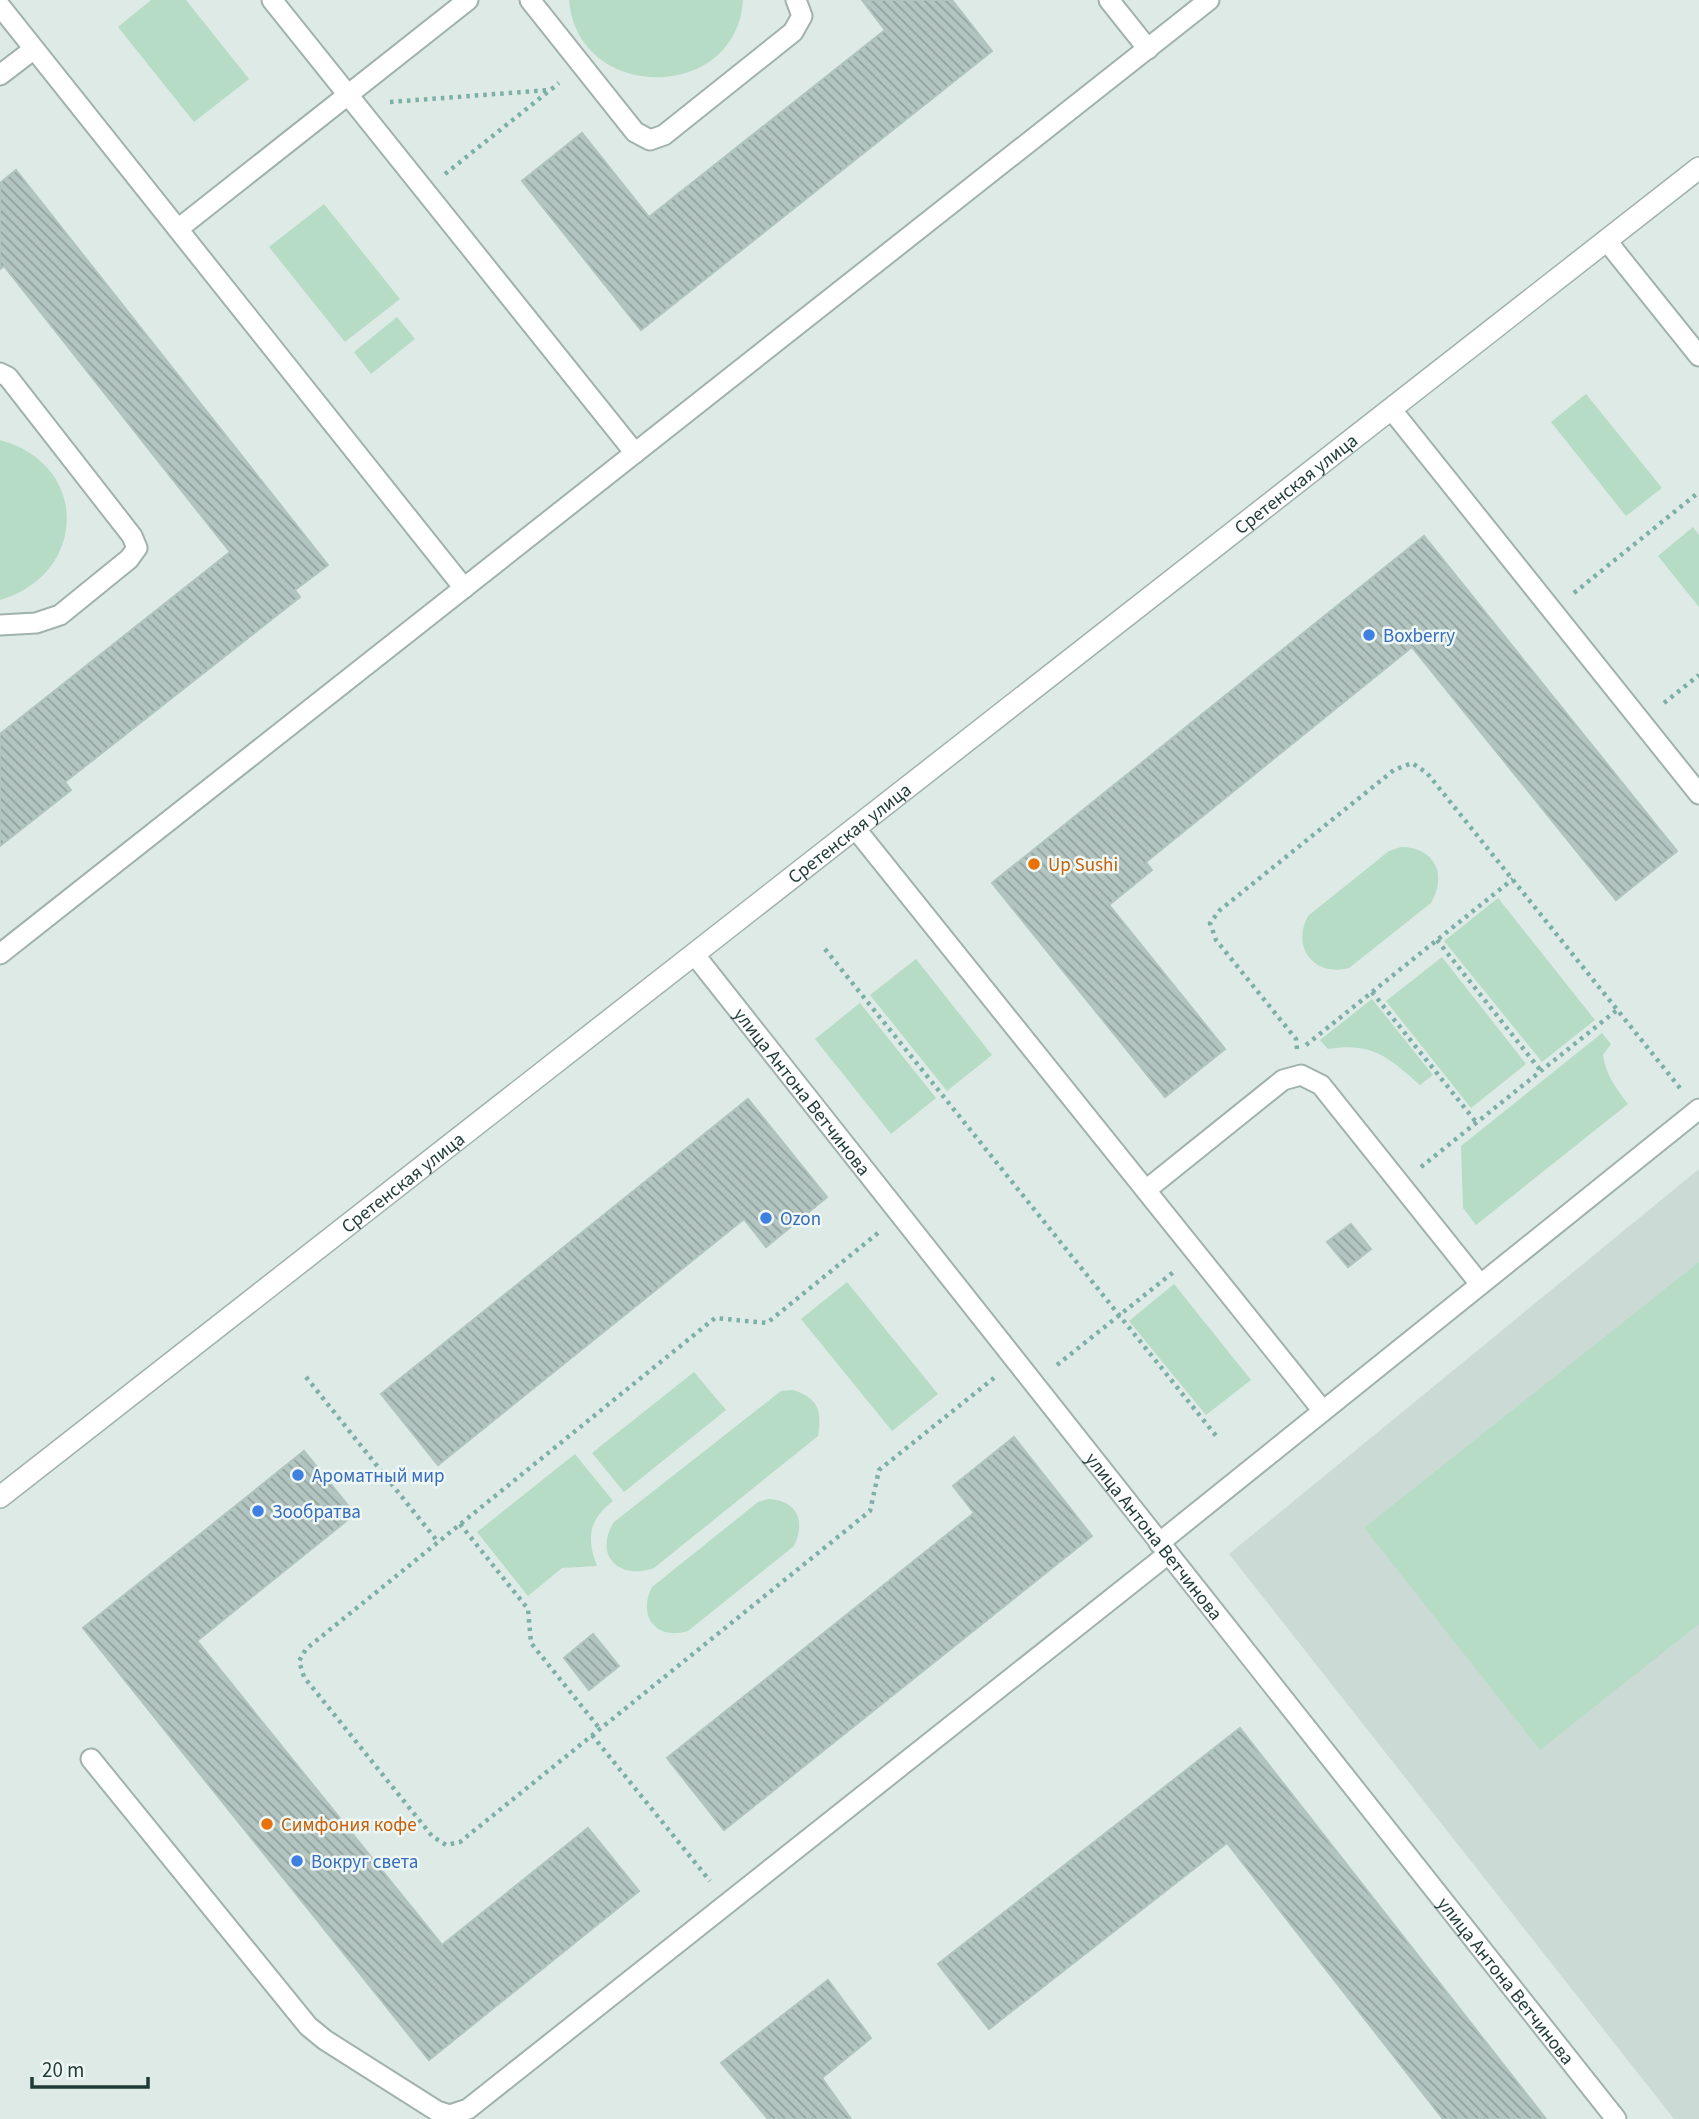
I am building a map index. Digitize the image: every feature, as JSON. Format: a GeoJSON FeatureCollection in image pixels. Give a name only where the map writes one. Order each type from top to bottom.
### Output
{"type":"FeatureCollection","features":[{"type":"Feature","properties":{"kind":"street","name":"Сретенская улица"},"geometry":{"type":"LineString","coordinates":[[0,1497],[1699,168]]}},
{"type":"Feature","properties":{"kind":"lane"},"geometry":{"type":"LineString","coordinates":[[272,0],[635,453]]}},
{"type":"Feature","properties":{"kind":"lane"},"geometry":{"type":"LineString","coordinates":[[178,229],[468,0]]}},
{"type":"Feature","properties":{"kind":"lane"},"geometry":{"type":"LineString","coordinates":[[530,0],[635,132],[650,140],[664,135],[793,32],[802,16],[796,0]]}},
{"type":"Feature","properties":{"kind":"lane"},"geometry":{"type":"LineString","coordinates":[[1109,0],[1147,49]]}},
{"type":"Feature","properties":{"kind":"lane"},"geometry":{"type":"LineString","coordinates":[[0,954],[1207,0]]}},
{"type":"Feature","properties":{"kind":"lane"},"geometry":{"type":"LineString","coordinates":[[0,6],[464,588]]}},
{"type":"Feature","properties":{"kind":"lane"},"geometry":{"type":"LineString","coordinates":[[0,75],[34,49]]}},
{"type":"Feature","properties":{"kind":"lane"},"geometry":{"type":"LineString","coordinates":[[1606,240],[1699,356]]}},
{"type":"Feature","properties":{"kind":"lane"},"geometry":{"type":"LineString","coordinates":[[0,373],[8,377],[132,536],[137,548],[129,559],[60,615],[36,623],[0,625]]}},
{"type":"Feature","properties":{"kind":"lane"},"geometry":{"type":"LineString","coordinates":[[1391,409],[1699,794]]}},
{"type":"Feature","properties":{"kind":"lane"},"geometry":{"type":"LineString","coordinates":[[855,828],[1323,1411]]}},
{"type":"Feature","properties":{"kind":"lane","name":"улица Антона Ветчинова"},"geometry":{"type":"LineString","coordinates":[[694,954],[1616,2119]]}},
{"type":"Feature","properties":{"kind":"lane"},"geometry":{"type":"LineString","coordinates":[[1146,1191],[1283,1080],[1301,1075],[1321,1085],[1480,1284]]}},
{"type":"Feature","properties":{"kind":"lane"},"geometry":{"type":"LineString","coordinates":[[91,1759],[308,2026],[325,2040],[437,2111],[450,2115],[468,2109],[727,1903],[1164,1548],[1323,1411],[1698,1110]]}},
{"type":"Feature","properties":{"kind":"path"},"geometry":{"type":"LineString","coordinates":[[425,190],[582,65]]}},
{"type":"Feature","properties":{"kind":"path"},"geometry":{"type":"LineString","coordinates":[[366,117],[384,103],[551,90]]}},
{"type":"Feature","properties":{"kind":"path"},"geometry":{"type":"LineString","coordinates":[[1552,610],[1699,492]]}},
{"type":"Feature","properties":{"kind":"path"},"geometry":{"type":"LineString","coordinates":[[1641,722],[1699,675]]}},
{"type":"Feature","properties":{"kind":"path"},"geometry":{"type":"LineString","coordinates":[[1513,879],[1298,1052],[1296,1039],[1216,940],[1210,923],[1220,910],[1394,770],[1412,763],[1427,773],[1513,879],[1698,1110]]}},
{"type":"Feature","properties":{"kind":"path"},"geometry":{"type":"LineString","coordinates":[[1437,940],[1541,1071]]}},
{"type":"Feature","properties":{"kind":"path"},"geometry":{"type":"LineString","coordinates":[[825,949],[1217,1437]]}},
{"type":"Feature","properties":{"kind":"path"},"geometry":{"type":"LineString","coordinates":[[1372,992],[1476,1122]]}},
{"type":"Feature","properties":{"kind":"path"},"geometry":{"type":"LineString","coordinates":[[1400,1184],[1617,1010]]}},
{"type":"Feature","properties":{"kind":"path"},"geometry":{"type":"LineString","coordinates":[[900,1215],[767,1323],[715,1318],[306,1649],[299,1661],[304,1677],[432,1836],[446,1845],[460,1842],[870,1511],[879,1470],[1015,1360]]}},
{"type":"Feature","properties":{"kind":"path"},"geometry":{"type":"LineString","coordinates":[[1056,1366],[1177,1269]]}},
{"type":"Feature","properties":{"kind":"path"},"geometry":{"type":"LineString","coordinates":[[306,1377],[438,1542]]}},
{"type":"Feature","properties":{"kind":"path"},"geometry":{"type":"LineString","coordinates":[[460,1524],[528,1609],[531,1643],[600,1728]]}},
{"type":"Feature","properties":{"kind":"path"},"geometry":{"type":"LineString","coordinates":[[592,1735],[727,1903]]}},
{"type":"Feature","properties":{"kind":"shaded area"},"geometry":{"type":"Polygon","coordinates":[[[1699,1169],[1699,2119],[1674,2119],[1229,1554],[1699,1169]]]}},
{"type":"Feature","properties":{"kind":"green space"},"geometry":{"type":"Polygon","coordinates":[[[151,0],[186,0],[249,79],[194,122],[118,27],[151,0]]]}},
{"type":"Feature","properties":{"kind":"green space"},"geometry":{"type":"Polygon","coordinates":[[[569,0],[743,0],[734,34],[714,58],[687,72],[657,77],[626,72],[599,58],[579,34],[569,0]]]}},
{"type":"Feature","properties":{"kind":"green space"},"geometry":{"type":"Polygon","coordinates":[[[324,204],[400,299],[345,342],[269,247],[324,204]]]}},
{"type":"Feature","properties":{"kind":"green space"},"geometry":{"type":"Polygon","coordinates":[[[397,317],[415,339],[371,374],[354,352],[397,317]]]}},
{"type":"Feature","properties":{"kind":"green space"},"geometry":{"type":"Polygon","coordinates":[[[1586,394],[1662,488],[1626,516],[1551,422],[1586,394]]]}},
{"type":"Feature","properties":{"kind":"green space"},"geometry":{"type":"Polygon","coordinates":[[[0,440],[29,453],[50,471],[63,494],[67,519],[62,544],[50,567],[29,587],[0,600],[0,440]]]}},
{"type":"Feature","properties":{"kind":"green space"},"geometry":{"type":"Polygon","coordinates":[[[1693,527],[1699,535],[1699,607],[1658,556],[1693,527]]]}},
{"type":"Feature","properties":{"kind":"green space"},"geometry":{"type":"Polygon","coordinates":[[[1401,847],[1422,852],[1435,864],[1438,882],[1431,903],[1349,968],[1336,970],[1316,964],[1304,949],[1302,939],[1308,916],[1389,851],[1401,847]]]}},
{"type":"Feature","properties":{"kind":"green space"},"geometry":{"type":"Polygon","coordinates":[[[1498,898],[1595,1020],[1542,1062],[1444,941],[1498,898]]]}},
{"type":"Feature","properties":{"kind":"green space"},"geometry":{"type":"Polygon","coordinates":[[[1442,957],[1526,1064],[1471,1108],[1386,1001],[1442,957]]]}},
{"type":"Feature","properties":{"kind":"green space"},"geometry":{"type":"Polygon","coordinates":[[[916,959],[992,1055],[947,1091],[870,995],[916,959]]]}},
{"type":"Feature","properties":{"kind":"green space"},"geometry":{"type":"Polygon","coordinates":[[[1372,999],[1433,1075],[1420,1085],[1378,1054],[1356,1048],[1328,1049],[1320,1040],[1372,999]]]}},
{"type":"Feature","properties":{"kind":"green space"},"geometry":{"type":"Polygon","coordinates":[[[860,1003],[936,1098],[891,1134],[815,1039],[860,1003]]]}},
{"type":"Feature","properties":{"kind":"green space"},"geometry":{"type":"Polygon","coordinates":[[[1602,1033],[1611,1044],[1603,1055],[1606,1069],[1628,1104],[1476,1225],[1463,1208],[1461,1146],[1602,1033]]]}},
{"type":"Feature","properties":{"kind":"green space"},"geometry":{"type":"Polygon","coordinates":[[[1699,1262],[1699,1624],[1540,1750],[1364,1528],[1699,1262]]]}},
{"type":"Feature","properties":{"kind":"green space"},"geometry":{"type":"Polygon","coordinates":[[[847,1282],[938,1394],[892,1431],[801,1319],[847,1282]]]}},
{"type":"Feature","properties":{"kind":"green space"},"geometry":{"type":"Polygon","coordinates":[[[1174,1284],[1251,1380],[1206,1415],[1129,1321],[1174,1284]]]}},
{"type":"Feature","properties":{"kind":"green space"},"geometry":{"type":"Polygon","coordinates":[[[694,1372],[726,1410],[624,1492],[592,1453],[694,1372]]]}},
{"type":"Feature","properties":{"kind":"green space"},"geometry":{"type":"Polygon","coordinates":[[[793,1390],[808,1397],[816,1406],[819,1419],[818,1436],[654,1568],[630,1571],[613,1562],[606,1545],[614,1522],[781,1391],[793,1390]]]}},
{"type":"Feature","properties":{"kind":"green space"},"geometry":{"type":"Polygon","coordinates":[[[575,1454],[613,1501],[599,1515],[592,1530],[591,1546],[597,1566],[562,1568],[528,1596],[477,1532],[575,1454]]]}},
{"type":"Feature","properties":{"kind":"green space"},"geometry":{"type":"Polygon","coordinates":[[[768,1499],[786,1503],[796,1514],[799,1528],[794,1546],[688,1631],[667,1632],[652,1624],[647,1608],[652,1587],[758,1502],[768,1499]]]}},
{"type":"Feature","properties":{"kind":"building"},"geometry":{"type":"Polygon","coordinates":[[[862,0],[952,0],[992,51],[641,330],[522,181],[582,133],[649,217],[885,30],[862,0]]]}},
{"type":"Feature","properties":{"kind":"building"},"geometry":{"type":"Polygon","coordinates":[[[16,170],[328,565],[295,590],[300,597],[65,782],[71,790],[0,846],[0,734],[230,552],[4,266],[0,269],[0,183],[16,170]]]}},
{"type":"Feature","properties":{"kind":"building"},"geometry":{"type":"Polygon","coordinates":[[[1424,536],[1677,851],[1616,900],[1412,647],[1146,862],[1152,870],[1109,905],[1225,1049],[1165,1097],[992,883],[1424,536]]]}},
{"type":"Feature","properties":{"kind":"building"},"geometry":{"type":"Polygon","coordinates":[[[748,1099],[827,1197],[766,1247],[744,1219],[438,1465],[381,1394],[748,1099]]]}},
{"type":"Feature","properties":{"kind":"building"},"geometry":{"type":"Polygon","coordinates":[[[1351,1224],[1371,1249],[1348,1267],[1327,1242],[1351,1224]]]}},
{"type":"Feature","properties":{"kind":"building"},"geometry":{"type":"Polygon","coordinates":[[[1014,1437],[1092,1536],[724,1830],[667,1758],[974,1513],[953,1486],[1014,1437]]]}},
{"type":"Feature","properties":{"kind":"building"},"geometry":{"type":"Polygon","coordinates":[[[304,1451],[355,1514],[197,1641],[442,1945],[588,1828],[639,1891],[429,2060],[83,1628],[304,1451]]]}},
{"type":"Feature","properties":{"kind":"building"},"geometry":{"type":"Polygon","coordinates":[[[593,1634],[619,1666],[589,1690],[564,1658],[593,1634]]]}},
{"type":"Feature","properties":{"kind":"building"},"geometry":{"type":"Polygon","coordinates":[[[1240,1728],[1546,2119],[1443,2119],[1227,1843],[989,2029],[938,1964],[1240,1728]]]}},
{"type":"Feature","properties":{"kind":"building"},"geometry":{"type":"Polygon","coordinates":[[[828,1980],[871,2038],[822,2078],[851,2119],[768,2119],[721,2063],[828,1980]]]}},
{"type":"Feature","properties":{"kind":"place","name":"Boxberry"},"geometry":{"type":"Point","coordinates":[1369,635]}},
{"type":"Feature","properties":{"kind":"place","name":"Up Sushi"},"geometry":{"type":"Point","coordinates":[1034,864]}},
{"type":"Feature","properties":{"kind":"place","name":"Ozon"},"geometry":{"type":"Point","coordinates":[766,1218]}},
{"type":"Feature","properties":{"kind":"place","name":"Ароматный мир"},"geometry":{"type":"Point","coordinates":[298,1475]}},
{"type":"Feature","properties":{"kind":"place","name":"Зообратва"},"geometry":{"type":"Point","coordinates":[258,1511]}},
{"type":"Feature","properties":{"kind":"place","name":"Симфония кофе"},"geometry":{"type":"Point","coordinates":[267,1824]}},
{"type":"Feature","properties":{"kind":"place","name":"Вокруг света"},"geometry":{"type":"Point","coordinates":[297,1861]}}]}
